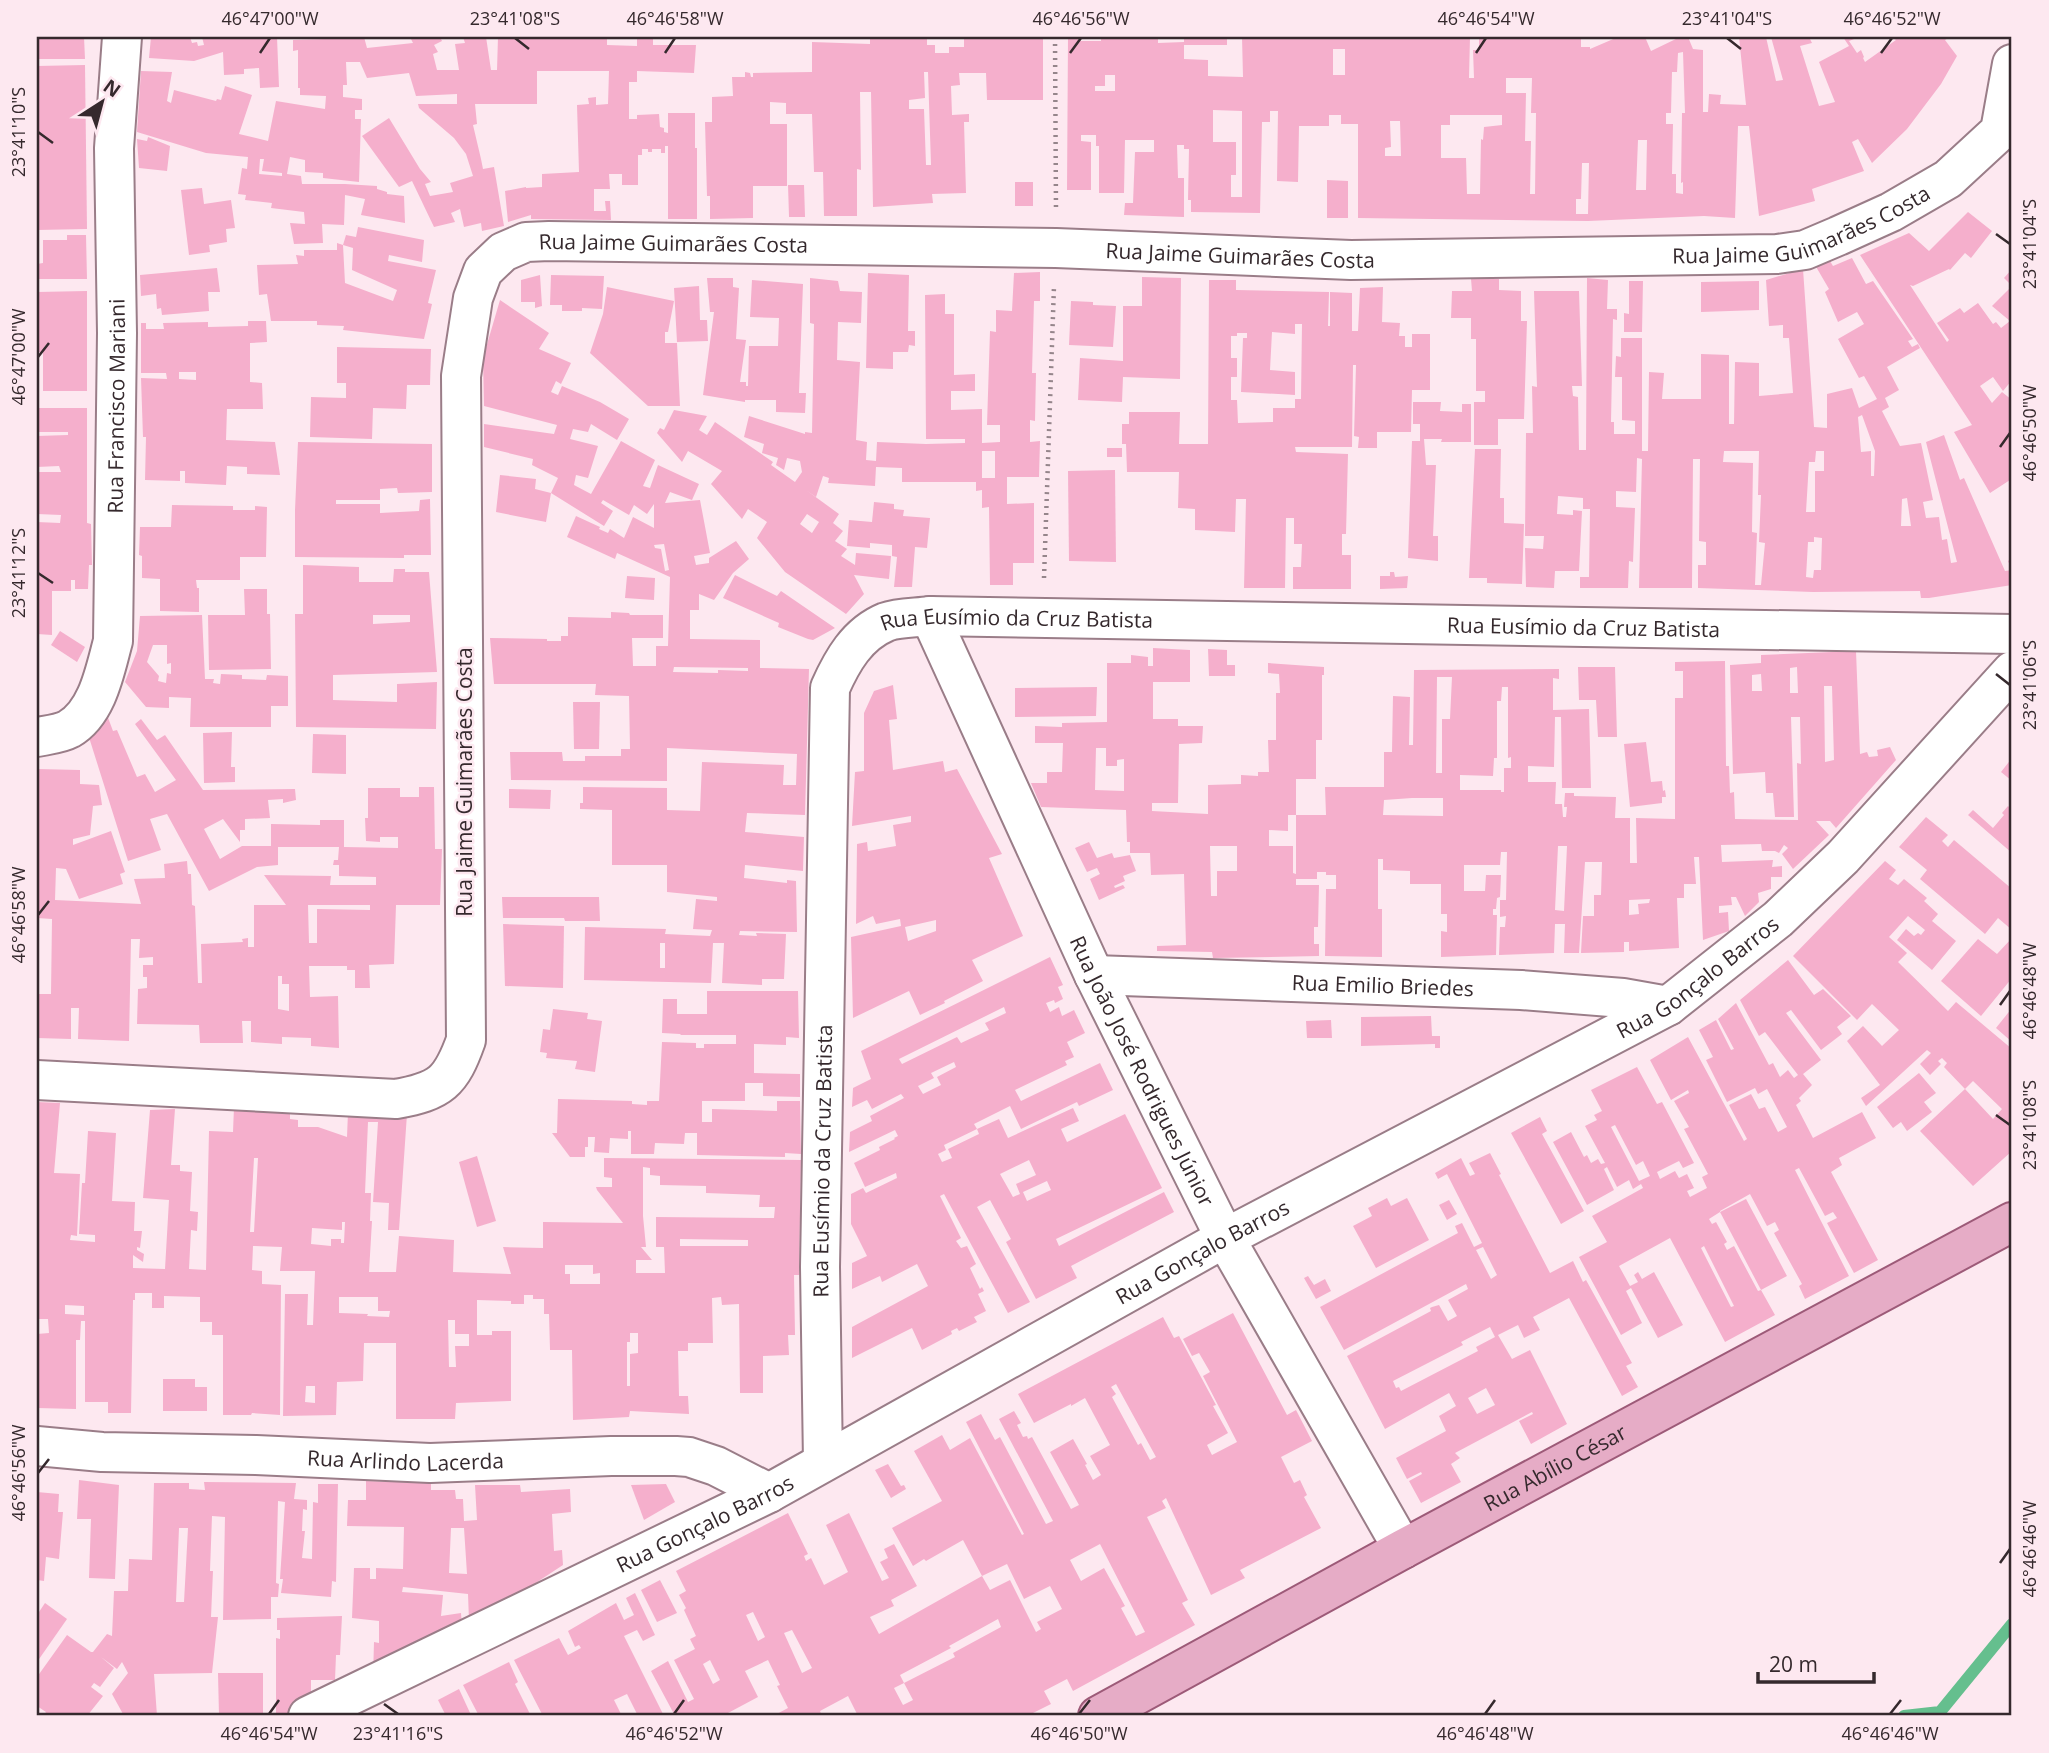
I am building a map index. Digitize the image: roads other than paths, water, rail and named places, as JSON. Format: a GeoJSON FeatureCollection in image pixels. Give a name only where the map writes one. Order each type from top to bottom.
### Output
{"type":"FeatureCollection","features":[{"type":"Feature","properties":{"kind":"main road","name":"Rua Abílio César"},"geometry":{"type":"LineString","coordinates":[[1098,1716],[2012,1222]]}},
{"type":"Feature","properties":{"kind":"street","name":"Rua Francisco Mariani"},"geometry":{"type":"LineString","coordinates":[[37,737],[69,729],[88,711],[100,687],[113,641],[117,333],[114,148],[122,37]]}},
{"type":"Feature","properties":{"kind":"street","name":"Rua Jaime Guimarães Costa"},"geometry":{"type":"LineString","coordinates":[[37,1080],[396,1099],[420,1095],[442,1084],[457,1065],[466,1040],[461,376],[473,298],[483,271],[503,253],[526,242],[549,242],[1056,248],[1351,260],[1777,254],[1805,250],[1891,212],[1948,179],[2006,124],[2012,64]]}},
{"type":"Feature","properties":{"kind":"street","name":"Rua Eusímio da Cruz Batista"},"geometry":{"type":"LineString","coordinates":[[823,1462],[820,1267],[830,688],[838,670],[860,638],[887,622],[930,616],[2012,634]]}},
{"type":"Feature","properties":{"kind":"street","name":"Rua João José Rodrigues Júnior"},"geometry":{"type":"LineString","coordinates":[[930,616],[1094,975],[1225,1238],[1403,1549]]}},
{"type":"Feature","properties":{"kind":"street","name":"Rua Gonçalo Barros"},"geometry":{"type":"LineString","coordinates":[[308,1716],[769,1493],[1225,1238],[1668,1006],[1778,919],[1833,866],[2012,671]]}},
{"type":"Feature","properties":{"kind":"street","name":"Rua Emilio Briedes"},"geometry":{"type":"LineString","coordinates":[[1094,975],[1534,990],[1623,998],[1668,1006]]}},
{"type":"Feature","properties":{"kind":"street","name":"Rua Arlindo Lacerda"},"geometry":{"type":"LineString","coordinates":[[37,1446],[102,1452],[256,1455],[430,1463],[676,1456],[689,1457],[716,1466],[769,1493]]}},
{"type":"Feature","properties":{"kind":"waterway"},"geometry":{"type":"LineString","coordinates":[[1904,1716],[1940,1712],[2012,1624]]}}]}
